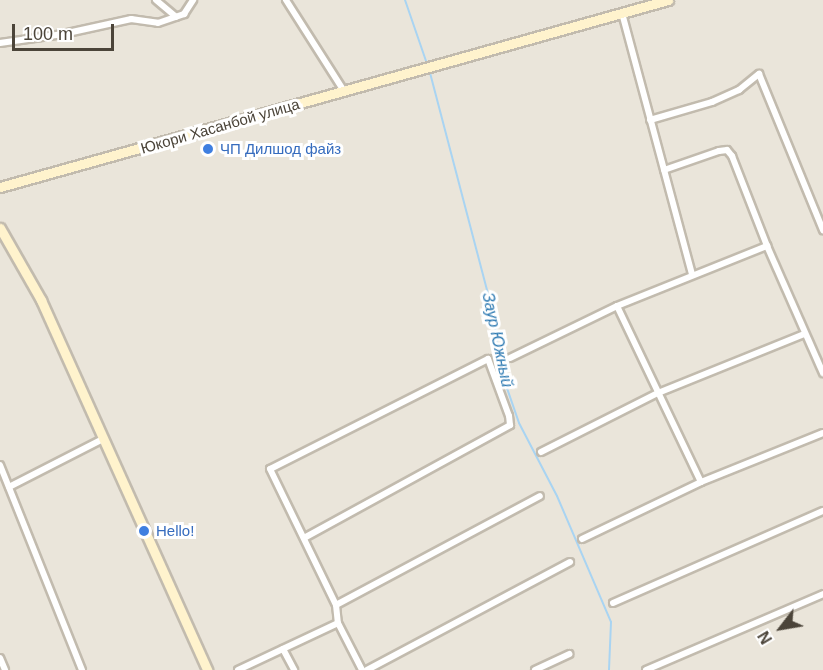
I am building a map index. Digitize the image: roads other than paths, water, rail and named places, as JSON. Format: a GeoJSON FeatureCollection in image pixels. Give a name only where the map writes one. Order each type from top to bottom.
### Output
{"type":"FeatureCollection","features":[{"type":"Feature","properties":{"kind":"street"},"geometry":{"type":"LineString","coordinates":[[156,0],[176,17]]}},
{"type":"Feature","properties":{"kind":"street"},"geometry":{"type":"LineString","coordinates":[[0,44],[63,34],[131,19],[158,23],[184,14],[193,0]]}},
{"type":"Feature","properties":{"kind":"street"},"geometry":{"type":"LineString","coordinates":[[286,0],[324,55],[344,91]]}},
{"type":"Feature","properties":{"kind":"street","name":"Юкори Хасанбой улица"},"geometry":{"type":"LineString","coordinates":[[0,187],[669,0]]}},
{"type":"Feature","properties":{"kind":"street"},"geometry":{"type":"LineString","coordinates":[[622,13],[692,275]]}},
{"type":"Feature","properties":{"kind":"street"},"geometry":{"type":"LineString","coordinates":[[650,120],[712,102],[739,90],[759,74],[823,230]]}},
{"type":"Feature","properties":{"kind":"street"},"geometry":{"type":"LineString","coordinates":[[664,170],[726,150],[732,156],[767,246],[823,373]]}},
{"type":"Feature","properties":{"kind":"street"},"geometry":{"type":"LineString","coordinates":[[0,228],[41,300],[207,670]]}},
{"type":"Feature","properties":{"kind":"street"},"geometry":{"type":"LineString","coordinates":[[510,357],[617,306],[767,246]]}},
{"type":"Feature","properties":{"kind":"street"},"geometry":{"type":"LineString","coordinates":[[617,306],[701,482]]}},
{"type":"Feature","properties":{"kind":"street"},"geometry":{"type":"LineString","coordinates":[[541,452],[658,393],[804,334]]}},
{"type":"Feature","properties":{"kind":"street"},"geometry":{"type":"LineString","coordinates":[[304,538],[510,425],[509,416],[488,359],[270,469],[336,605],[338,623],[362,670]]}},
{"type":"Feature","properties":{"kind":"street"},"geometry":{"type":"LineString","coordinates":[[582,539],[701,482],[823,433]]}},
{"type":"Feature","properties":{"kind":"street"},"geometry":{"type":"LineString","coordinates":[[9,487],[103,439]]}},
{"type":"Feature","properties":{"kind":"street"},"geometry":{"type":"LineString","coordinates":[[0,465],[82,670]]}},
{"type":"Feature","properties":{"kind":"street"},"geometry":{"type":"LineString","coordinates":[[336,605],[540,496]]}},
{"type":"Feature","properties":{"kind":"street"},"geometry":{"type":"LineString","coordinates":[[613,603],[823,512]]}},
{"type":"Feature","properties":{"kind":"street"},"geometry":{"type":"LineString","coordinates":[[367,670],[570,562]]}},
{"type":"Feature","properties":{"kind":"street"},"geometry":{"type":"LineString","coordinates":[[646,670],[823,594]]}},
{"type":"Feature","properties":{"kind":"street"},"geometry":{"type":"LineString","coordinates":[[238,670],[338,623]]}},
{"type":"Feature","properties":{"kind":"street"},"geometry":{"type":"LineString","coordinates":[[283,649],[294,670]]}},
{"type":"Feature","properties":{"kind":"street"},"geometry":{"type":"LineString","coordinates":[[535,670],[569,654]]}},
{"type":"Feature","properties":{"kind":"street"},"geometry":{"type":"LineString","coordinates":[[0,658],[5,670]]}},
{"type":"Feature","properties":{"kind":"waterway","name":"Заур Южный"},"geometry":{"type":"LineString","coordinates":[[405,0],[427,64]]}},
{"type":"Feature","properties":{"kind":"waterway","name":"Заур Южный"},"geometry":{"type":"LineString","coordinates":[[429,69],[494,317],[500,368],[519,423],[557,496],[611,622],[609,670]]}},
{"type":"Feature","properties":{"kind":"place","name":"ЧП Дилшод файз"},"geometry":{"type":"Point","coordinates":[208,149]}},
{"type":"Feature","properties":{"kind":"place","name":"Hello!"},"geometry":{"type":"Point","coordinates":[144,531]}}]}
